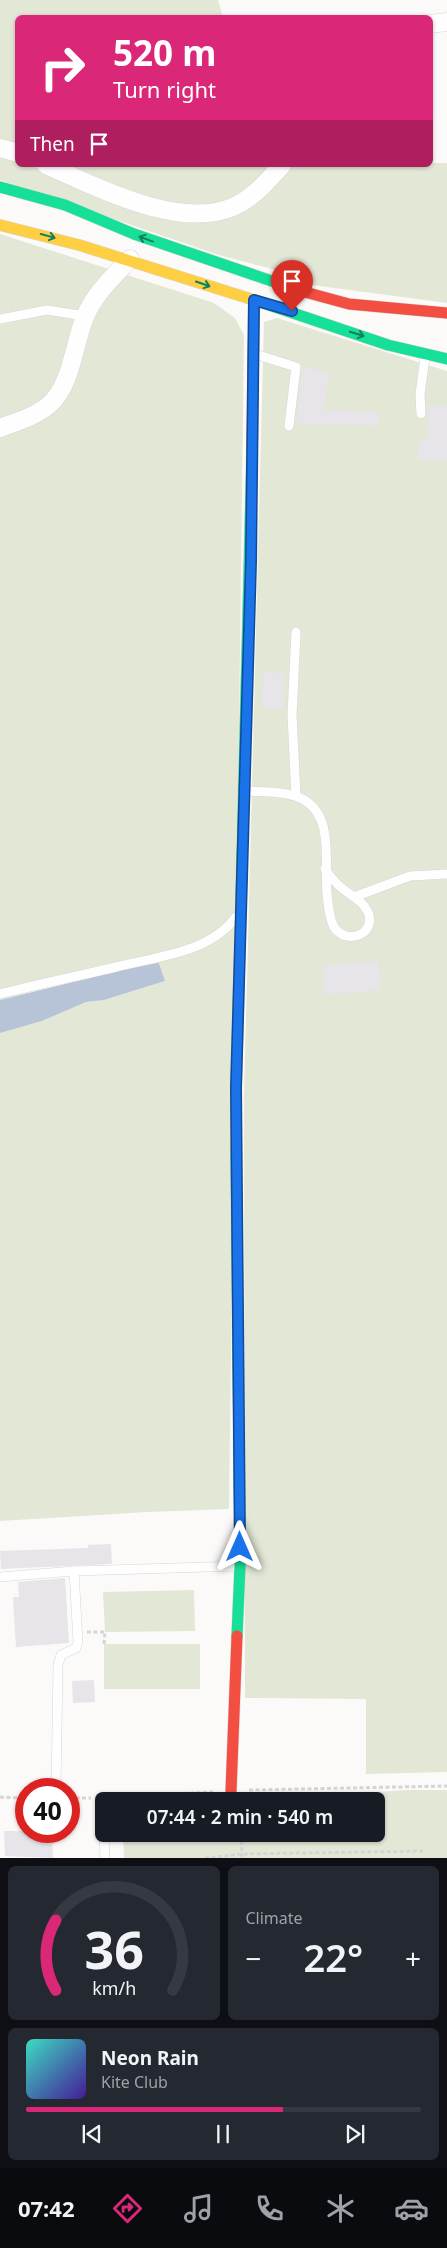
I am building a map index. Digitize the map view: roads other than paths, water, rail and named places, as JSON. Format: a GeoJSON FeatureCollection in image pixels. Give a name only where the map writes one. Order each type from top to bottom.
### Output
{"type":"FeatureCollection","features":[{"type":"Feature","properties":{"kind":"street"},"geometry":{"type":"LineString","coordinates":[[433,24],[447,22]]}},
{"type":"Feature","properties":{"kind":"street"},"geometry":{"type":"LineString","coordinates":[[0,148],[15,152]]}},
{"type":"Feature","properties":{"kind":"street"},"geometry":{"type":"LineString","coordinates":[[51,167],[156,208],[192,215],[216,212],[248,199],[260,190],[280,167]]}},
{"type":"Feature","properties":{"kind":"street"},"geometry":{"type":"LineString","coordinates":[[0,188],[65,205],[134,234],[285,286],[349,304],[447,313]]}},
{"type":"Feature","properties":{"kind":"street"},"geometry":{"type":"LineString","coordinates":[[0,225],[45,234],[130,259],[425,355],[447,359]]}},
{"type":"Feature","properties":{"kind":"street"},"geometry":{"type":"LineString","coordinates":[[0,428],[40,411],[54,400],[72,362],[85,316],[107,284],[130,259]]}},
{"type":"Feature","properties":{"kind":"street"},"geometry":{"type":"LineString","coordinates":[[231,1792],[240,1566],[236,1088],[245,791],[254,300]]}},
{"type":"Feature","properties":{"kind":"lane"},"geometry":{"type":"LineString","coordinates":[[0,319],[47,310],[85,316]]}},
{"type":"Feature","properties":{"kind":"lane"},"geometry":{"type":"LineString","coordinates":[[253,353],[296,367],[289,426]]}},
{"type":"Feature","properties":{"kind":"lane"},"geometry":{"type":"LineString","coordinates":[[421,414],[420,394],[425,355]]}},
{"type":"Feature","properties":{"kind":"lane"},"geometry":{"type":"LineString","coordinates":[[296,632],[292,715],[296,796]]}},
{"type":"Feature","properties":{"kind":"lane"},"geometry":{"type":"LineString","coordinates":[[245,791],[296,796],[317,810],[323,824],[326,839],[325,869],[333,925],[338,932],[351,937],[365,932],[370,924],[369,914],[365,906],[333,880],[325,869]]}},
{"type":"Feature","properties":{"kind":"lane"},"geometry":{"type":"LineString","coordinates":[[354,897],[410,876],[447,874]]}},
{"type":"Feature","properties":{"kind":"lane"},"geometry":{"type":"LineString","coordinates":[[0,994],[172,954],[190,948],[222,931],[242,907]]}},
{"type":"Feature","properties":{"kind":"lane"},"geometry":{"type":"LineString","coordinates":[[0,1576],[74,1571],[240,1566]]}},
{"type":"Feature","properties":{"kind":"lane"},"geometry":{"type":"LineString","coordinates":[[56,1778],[58,1665],[62,1656],[76,1648],[78,1632],[74,1571]]}},
{"type":"Feature","properties":{"kind":"lane"},"geometry":{"type":"LineString","coordinates":[[104,1842],[105,1858]]}},
{"type":"Feature","properties":{"kind":"water"},"geometry":{"type":"Polygon","coordinates":[[[158,961],[165,981],[104,1000],[86,1002],[42,1021],[0,1033],[0,1000],[158,961]]]}}]}
